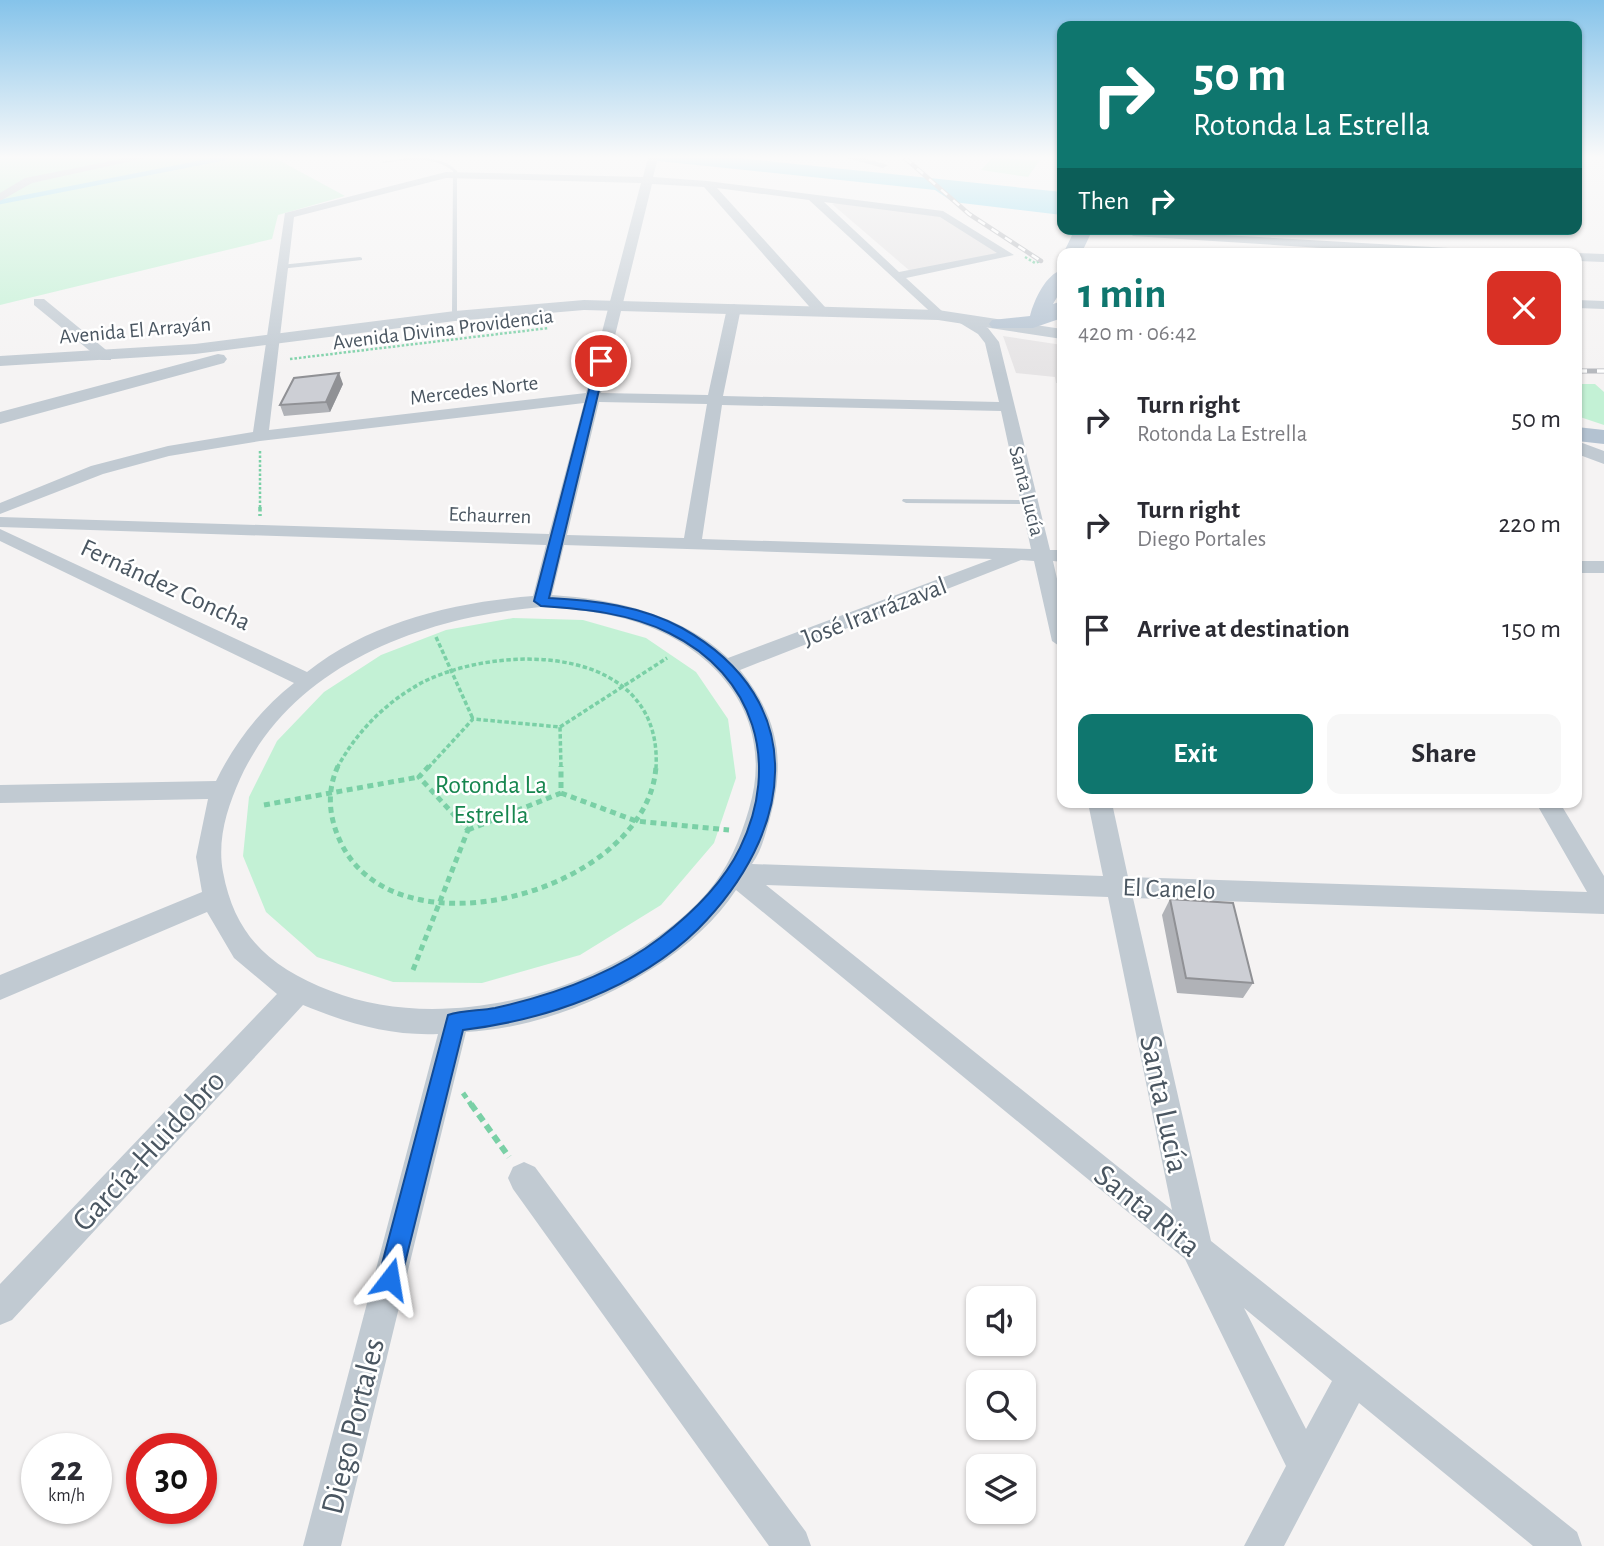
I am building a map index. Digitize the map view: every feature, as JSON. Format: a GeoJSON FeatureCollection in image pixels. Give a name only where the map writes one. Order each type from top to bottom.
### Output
{"type":"FeatureCollection","features":[{"type":"Feature","properties":{"kind":"main road"},"geometry":{"type":"LineString","coordinates":[[1040,319],[1049,290],[1057,282]]}},
{"type":"Feature","properties":{"kind":"main road"},"geometry":{"type":"LineString","coordinates":[[1001,331],[1057,312]]}},
{"type":"Feature","properties":{"kind":"main road"},"geometry":{"type":"LineString","coordinates":[[1040,319],[1057,329]]}},
{"type":"Feature","properties":{"kind":"main road","name":"Avenida Divina Providencia"},"geometry":{"type":"LineString","coordinates":[[1040,319],[1057,322]]}},
{"type":"Feature","properties":{"kind":"main road"},"geometry":{"type":"LineString","coordinates":[[1582,435],[1604,437]]}},
{"type":"Feature","properties":{"kind":"main road"},"geometry":{"type":"LineString","coordinates":[[1582,448],[1604,450]]}},
{"type":"Feature","properties":{"kind":"street"},"geometry":{"type":"LineString","coordinates":[[260,436],[286,230]]}},
{"type":"Feature","properties":{"kind":"street"},"geometry":{"type":"LineString","coordinates":[[541,601],[633,230]]}},
{"type":"Feature","properties":{"kind":"street"},"geometry":{"type":"LineString","coordinates":[[749,230],[820,310]]}},
{"type":"Feature","properties":{"kind":"street"},"geometry":{"type":"LineString","coordinates":[[847,230],[938,316]]}},
{"type":"Feature","properties":{"kind":"street"},"geometry":{"type":"LineString","coordinates":[[896,276],[1008,255],[969,230]]}},
{"type":"Feature","properties":{"kind":"street"},"geometry":{"type":"LineString","coordinates":[[1151,235],[1341,248]]}},
{"type":"Feature","properties":{"kind":"street"},"geometry":{"type":"LineString","coordinates":[[1582,257],[1604,258]]}},
{"type":"Feature","properties":{"kind":"street"},"geometry":{"type":"LineString","coordinates":[[39,302],[106,357]]}},
{"type":"Feature","properties":{"kind":"street"},"geometry":{"type":"LineString","coordinates":[[1582,304],[1604,305]]}},
{"type":"Feature","properties":{"kind":"street","name":"Avenida Divina Providencia"},"geometry":{"type":"LineString","coordinates":[[272,351],[455,316],[558,306],[820,310],[938,316],[995,315],[1040,319]]}},
{"type":"Feature","properties":{"kind":"street","name":"Avenida Divina Providencia"},"geometry":{"type":"LineString","coordinates":[[272,351],[614,308]]}},
{"type":"Feature","properties":{"kind":"street"},"geometry":{"type":"LineString","coordinates":[[692,544],[715,399],[734,308]]}},
{"type":"Feature","properties":{"kind":"street","name":"Avenida Divina Providencia"},"geometry":{"type":"LineString","coordinates":[[938,316],[1001,331],[1057,332]]}},
{"type":"Feature","properties":{"kind":"street","name":"Santa Lucía"},"geometry":{"type":"LineString","coordinates":[[1001,331],[1007,407],[1030,502],[1033,555],[1057,626]]}},
{"type":"Feature","properties":{"kind":"street"},"geometry":{"type":"LineString","coordinates":[[0,418],[216,360],[272,351]]}},
{"type":"Feature","properties":{"kind":"street","name":"Avenida El Arrayán"},"geometry":{"type":"LineString","coordinates":[[0,361],[272,351]]}},
{"type":"Feature","properties":{"kind":"street","name":"Avenida El Arrayán"},"geometry":{"type":"LineString","coordinates":[[0,372],[131,368],[216,360]]}},
{"type":"Feature","properties":{"kind":"street","name":"Mercedes Norte"},"geometry":{"type":"LineString","coordinates":[[0,509],[60,484],[135,458],[260,436],[592,397],[1007,407]]}},
{"type":"Feature","properties":{"kind":"street"},"geometry":{"type":"LineString","coordinates":[[1582,449],[1604,458]]}},
{"type":"Feature","properties":{"kind":"street","name":"Echaurren"},"geometry":{"type":"LineString","coordinates":[[0,522],[1057,556]]}},
{"type":"Feature","properties":{"kind":"street","name":"Fernández Concha"},"geometry":{"type":"LineString","coordinates":[[0,534],[309,681]]}},
{"type":"Feature","properties":{"kind":"street","name":"José Irarrázaval"},"geometry":{"type":"LineString","coordinates":[[726,667],[1033,555]]}},
{"type":"Feature","properties":{"kind":"street"},"geometry":{"type":"LineString","coordinates":[[1582,567],[1604,567]]}},
{"type":"Feature","properties":{"kind":"street"},"geometry":{"type":"LineString","coordinates":[[541,601],[600,606],[655,621],[694,641],[726,667],[750,698],[766,745],[768,776],[766,800],[756,832],[734,874],[699,915],[664,946],[600,984],[530,1009],[455,1022],[390,1020],[356,1014],[296,992],[252,960],[236,940],[214,898],[207,855],[209,833],[220,790],[256,731],[309,681],[373,641],[432,618],[493,605],[541,601]]}},
{"type":"Feature","properties":{"kind":"street"},"geometry":{"type":"LineString","coordinates":[[0,794],[220,790]]}},
{"type":"Feature","properties":{"kind":"street","name":"Santa Lucía"},"geometry":{"type":"LineString","coordinates":[[1101,808],[1197,1250],[1305,1466]]}},
{"type":"Feature","properties":{"kind":"street"},"geometry":{"type":"LineString","coordinates":[[1551,808],[1604,900]]}},
{"type":"Feature","properties":{"kind":"street","name":"El Canelo"},"geometry":{"type":"LineString","coordinates":[[734,874],[1604,900]]}},
{"type":"Feature","properties":{"kind":"street","name":"Santa Rita"},"geometry":{"type":"LineString","coordinates":[[734,874],[1563,1546]]}},
{"type":"Feature","properties":{"kind":"street"},"geometry":{"type":"LineString","coordinates":[[0,988],[214,898]]}},
{"type":"Feature","properties":{"kind":"street","name":"García-Huidobro"},"geometry":{"type":"LineString","coordinates":[[0,1308],[296,992]]}},
{"type":"Feature","properties":{"kind":"street","name":"Diego Portales"},"geometry":{"type":"LineString","coordinates":[[322,1546],[455,1022]]}},
{"type":"Feature","properties":{"kind":"street"},"geometry":{"type":"LineString","coordinates":[[524,1178],[792,1546]]}},
{"type":"Feature","properties":{"kind":"street"},"geometry":{"type":"LineString","coordinates":[[1263,1546],[1353,1377]]}},
{"type":"Feature","properties":{"kind":"lane"},"geometry":{"type":"LineString","coordinates":[[455,230],[455,316]]}},
{"type":"Feature","properties":{"kind":"lane"},"geometry":{"type":"LineString","coordinates":[[280,267],[360,259]]}},
{"type":"Feature","properties":{"kind":"lane"},"geometry":{"type":"LineString","coordinates":[[906,501],[1030,502]]}},
{"type":"Feature","properties":{"kind":"path"},"geometry":{"type":"LineString","coordinates":[[272,351],[556,327]]}},
{"type":"Feature","properties":{"kind":"path"},"geometry":{"type":"LineString","coordinates":[[260,436],[260,503]]}},
{"type":"Feature","properties":{"kind":"path"},"geometry":{"type":"LineString","coordinates":[[432,618],[436,637],[473,719]]}},
{"type":"Feature","properties":{"kind":"path"},"geometry":{"type":"LineString","coordinates":[[473,719],[560,727],[667,658]]}},
{"type":"Feature","properties":{"kind":"path"},"geometry":{"type":"LineString","coordinates":[[538,659],[602,672],[624,686],[645,707],[655,727],[660,747],[656,775],[636,821],[585,867],[561,880],[531,891],[472,904],[411,898],[368,878],[355,867],[334,830],[328,810],[331,777],[361,731],[408,693],[451,670],[476,664],[538,659]]}},
{"type":"Feature","properties":{"kind":"path"},"geometry":{"type":"LineString","coordinates":[[264,805],[419,778],[473,719]]}},
{"type":"Feature","properties":{"kind":"path"},"geometry":{"type":"LineString","coordinates":[[560,727],[561,793]]}},
{"type":"Feature","properties":{"kind":"path"},"geometry":{"type":"LineString","coordinates":[[419,778],[468,830]]}},
{"type":"Feature","properties":{"kind":"path"},"geometry":{"type":"LineString","coordinates":[[413,970],[468,830],[561,793],[636,821],[756,832]]}},
{"type":"Feature","properties":{"kind":"path"},"geometry":{"type":"LineString","coordinates":[[444,1066],[524,1178]]}},
{"type":"Feature","properties":{"kind":"shaded area"},"geometry":{"type":"Polygon","coordinates":[[[862,230],[965,230],[1008,255],[910,271],[862,230]]]}},
{"type":"Feature","properties":{"kind":"shaded area"},"geometry":{"type":"Polygon","coordinates":[[[1003,336],[1057,344],[1057,383],[1055,377],[1016,373],[1003,336]]]}},
{"type":"Feature","properties":{"kind":"green space"},"geometry":{"type":"Polygon","coordinates":[[[0,230],[274,230],[272,239],[0,305],[0,230]]]}},
{"type":"Feature","properties":{"kind":"green space"},"geometry":{"type":"Polygon","coordinates":[[[1582,384],[1595,384],[1604,392],[1604,425],[1582,418],[1582,384]]]}},
{"type":"Feature","properties":{"kind":"green space","name":"Rotonda La Estrella"},"geometry":{"type":"Polygon","coordinates":[[[513,618],[583,620],[646,638],[696,672],[728,719],[736,778],[714,843],[661,905],[580,955],[482,983],[393,982],[317,957],[266,912],[243,856],[249,797],[277,741],[324,692],[381,655],[446,630],[513,618]]]}},
{"type":"Feature","properties":{"kind":"building"},"geometry":{"type":"Polygon","coordinates":[[[339,373],[326,402],[280,405],[294,378],[339,373]]]}},
{"type":"Feature","properties":{"kind":"building"},"geometry":{"type":"Polygon","coordinates":[[[1170,899],[1233,903],[1253,983],[1186,978],[1170,899]]]}},
{"type":"Feature","properties":{"kind":"railway"},"geometry":{"type":"LineString","coordinates":[[994,230],[1041,261]]}},
{"type":"Feature","properties":{"kind":"railway"},"geometry":{"type":"LineString","coordinates":[[1582,371],[1604,371]]}},
{"type":"Feature","properties":{"kind":"route"},"geometry":{"type":"LineString","coordinates":[[390,1279],[455,1022],[493,1017],[566,998],[633,967],[664,946],[691,923],[734,874],[759,825],[766,800],[768,755],[758,716],[739,682],[711,653],[675,630],[634,614],[589,604],[541,601],[601,361]]}}]}
